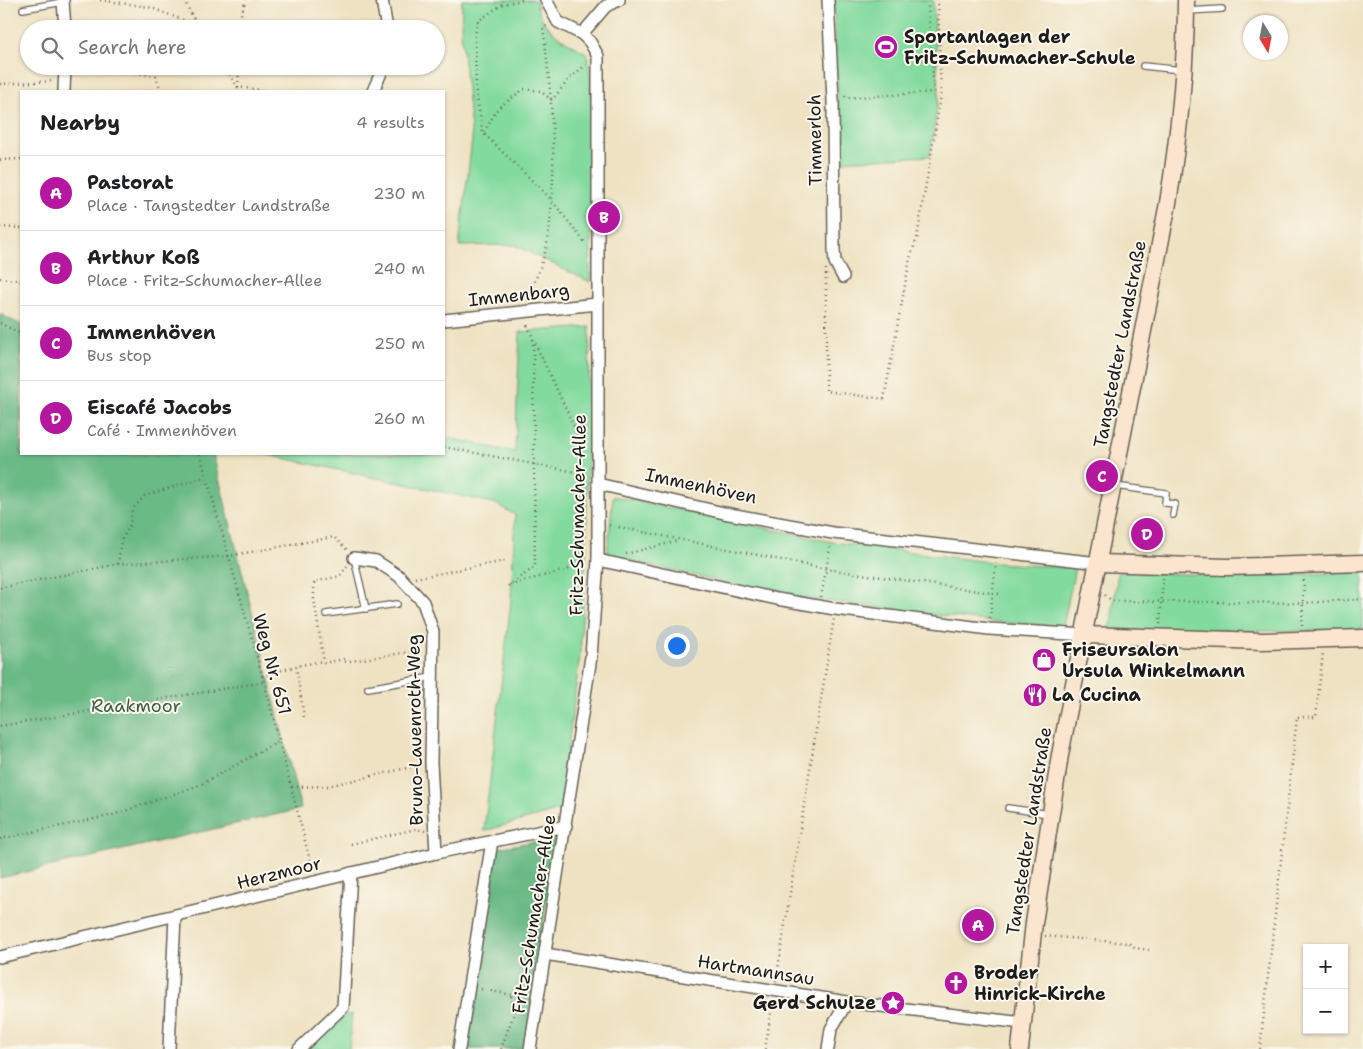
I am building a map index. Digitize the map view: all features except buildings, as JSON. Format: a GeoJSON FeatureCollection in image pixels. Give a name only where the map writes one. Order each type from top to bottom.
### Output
{"type":"FeatureCollection","features":[{"type":"Feature","properties":{"kind":"street"},"geometry":{"type":"LineString","coordinates":[[382,0],[385,20]]}},
{"type":"Feature","properties":{"kind":"street"},"geometry":{"type":"LineString","coordinates":[[546,0],[558,22],[582,34],[590,42],[598,56]]}},
{"type":"Feature","properties":{"kind":"street"},"geometry":{"type":"LineString","coordinates":[[582,34],[606,6],[618,0]]}},
{"type":"Feature","properties":{"kind":"street","name":"Timmerloh"},"geometry":{"type":"LineString","coordinates":[[828,0],[833,100],[834,250],[835,262],[843,277]]}},
{"type":"Feature","properties":{"kind":"street"},"geometry":{"type":"LineString","coordinates":[[63,1],[64,20]]}},
{"type":"Feature","properties":{"kind":"street","name":"Tangstedter Landstraße"},"geometry":{"type":"LineString","coordinates":[[1020,1049],[1032,935],[1060,754],[1099,563],[1112,486],[1168,203],[1179,135],[1186,6]]}},
{"type":"Feature","properties":{"kind":"street","name":"Fritz-Schumacher-Allee"},"geometry":{"type":"LineString","coordinates":[[530,1049],[591,657],[599,560],[598,56]]}},
{"type":"Feature","properties":{"kind":"street"},"geometry":{"type":"LineString","coordinates":[[373,90],[380,75]]}},
{"type":"Feature","properties":{"kind":"street","name":"Immenbarg"},"geometry":{"type":"LineString","coordinates":[[445,320],[597,304]]}},
{"type":"Feature","properties":{"kind":"street","name":"Immenhöven"},"geometry":{"type":"LineString","coordinates":[[598,480],[724,513],[833,534],[997,553],[1099,563],[1163,566],[1363,563]]}},
{"type":"Feature","properties":{"kind":"street","name":"Bruno-Lauenroth-Weg"},"geometry":{"type":"LineString","coordinates":[[354,558],[376,561],[403,580],[423,602],[433,632],[431,763],[436,853]]}},
{"type":"Feature","properties":{"kind":"street"},"geometry":{"type":"LineString","coordinates":[[599,560],[778,599],[835,609],[989,629],[1160,638],[1302,640],[1363,638]]}},
{"type":"Feature","properties":{"kind":"street","name":"Herzmoor"},"geometry":{"type":"LineString","coordinates":[[0,957],[436,853],[566,826]]}},
{"type":"Feature","properties":{"kind":"street"},"geometry":{"type":"LineString","coordinates":[[459,1049],[492,841]]}},
{"type":"Feature","properties":{"kind":"street"},"geometry":{"type":"LineString","coordinates":[[299,1049],[343,1007],[351,874]]}},
{"type":"Feature","properties":{"kind":"street"},"geometry":{"type":"LineString","coordinates":[[169,1049],[175,916]]}},
{"type":"Feature","properties":{"kind":"street","name":"Hartmannsau"},"geometry":{"type":"LineString","coordinates":[[545,954],[847,1002],[1023,1023]]}},
{"type":"Feature","properties":{"kind":"street"},"geometry":{"type":"LineString","coordinates":[[828,1049],[831,1029],[847,1002]]}},
{"type":"Feature","properties":{"kind":"lane"},"geometry":{"type":"LineString","coordinates":[[23,9],[63,1]]}},
{"type":"Feature","properties":{"kind":"lane"},"geometry":{"type":"LineString","coordinates":[[1186,6],[1222,9]]}},
{"type":"Feature","properties":{"kind":"lane"},"geometry":{"type":"LineString","coordinates":[[1142,66],[1184,70]]}},
{"type":"Feature","properties":{"kind":"lane"},"geometry":{"type":"LineString","coordinates":[[1112,486],[1166,494],[1166,503],[1175,504],[1174,515]]}},
{"type":"Feature","properties":{"kind":"lane"},"geometry":{"type":"LineString","coordinates":[[354,558],[366,609]]}},
{"type":"Feature","properties":{"kind":"lane"},"geometry":{"type":"LineString","coordinates":[[326,614],[397,604]]}},
{"type":"Feature","properties":{"kind":"lane"},"geometry":{"type":"LineString","coordinates":[[368,688],[432,677]]}},
{"type":"Feature","properties":{"kind":"lane"},"geometry":{"type":"LineString","coordinates":[[1008,808],[1051,814]]}},
{"type":"Feature","properties":{"kind":"path"},"geometry":{"type":"LineString","coordinates":[[100,0],[149,7],[183,20]]}},
{"type":"Feature","properties":{"kind":"path"},"geometry":{"type":"LineString","coordinates":[[184,0],[194,20]]}},
{"type":"Feature","properties":{"kind":"path"},"geometry":{"type":"LineString","coordinates":[[240,20],[246,0]]}},
{"type":"Feature","properties":{"kind":"path"},"geometry":{"type":"LineString","coordinates":[[522,0],[503,4],[478,21],[475,35],[476,92],[483,133],[550,198],[598,259]]}},
{"type":"Feature","properties":{"kind":"path"},"geometry":{"type":"LineString","coordinates":[[826,268],[826,391],[884,400],[910,258],[917,238],[942,94],[938,0]]}},
{"type":"Feature","properties":{"kind":"path"},"geometry":{"type":"LineString","coordinates":[[845,88],[846,98],[934,92],[928,5]]}},
{"type":"Feature","properties":{"kind":"path"},"geometry":{"type":"LineString","coordinates":[[558,22],[542,27],[552,100],[553,137],[548,239],[536,278],[522,312],[598,480]]}},
{"type":"Feature","properties":{"kind":"path"},"geometry":{"type":"LineString","coordinates":[[552,100],[570,78],[598,56]]}},
{"type":"Feature","properties":{"kind":"path"},"geometry":{"type":"LineString","coordinates":[[149,75],[156,76],[161,90]]}},
{"type":"Feature","properties":{"kind":"path"},"geometry":{"type":"LineString","coordinates":[[230,75],[240,90]]}},
{"type":"Feature","properties":{"kind":"path"},"geometry":{"type":"LineString","coordinates":[[238,75],[238,87]]}},
{"type":"Feature","properties":{"kind":"path"},"geometry":{"type":"LineString","coordinates":[[0,84],[64,86]]}},
{"type":"Feature","properties":{"kind":"path"},"geometry":{"type":"LineString","coordinates":[[238,87],[260,90]]}},
{"type":"Feature","properties":{"kind":"path"},"geometry":{"type":"LineString","coordinates":[[483,133],[498,108],[524,89],[540,91],[552,100]]}},
{"type":"Feature","properties":{"kind":"path"},"geometry":{"type":"LineString","coordinates":[[0,160],[20,159]]}},
{"type":"Feature","properties":{"kind":"path"},"geometry":{"type":"LineString","coordinates":[[0,227],[20,228]]}},
{"type":"Feature","properties":{"kind":"path"},"geometry":{"type":"LineString","coordinates":[[0,278],[20,281]]}},
{"type":"Feature","properties":{"kind":"path"},"geometry":{"type":"LineString","coordinates":[[0,323],[20,333]]}},
{"type":"Feature","properties":{"kind":"path"},"geometry":{"type":"LineString","coordinates":[[533,338],[536,464],[535,567],[508,586],[679,540]]}},
{"type":"Feature","properties":{"kind":"path"},"geometry":{"type":"LineString","coordinates":[[445,447],[536,464],[598,480]]}},
{"type":"Feature","properties":{"kind":"path","name":"Weg Nr. 651"},"geometry":{"type":"LineString","coordinates":[[200,455],[280,741],[316,882]]}},
{"type":"Feature","properties":{"kind":"path"},"geometry":{"type":"LineString","coordinates":[[118,564],[121,541],[130,525],[132,510],[144,496],[206,476]]}},
{"type":"Feature","properties":{"kind":"path"},"geometry":{"type":"LineString","coordinates":[[598,523],[826,569],[999,594]]}},
{"type":"Feature","properties":{"kind":"path"},"geometry":{"type":"LineString","coordinates":[[765,1049],[835,609],[820,600],[833,534]]}},
{"type":"Feature","properties":{"kind":"path"},"geometry":{"type":"LineString","coordinates":[[0,588],[118,564],[229,556],[334,537],[354,558],[340,576],[314,582],[314,599],[324,661]]}},
{"type":"Feature","properties":{"kind":"path"},"geometry":{"type":"LineString","coordinates":[[989,629],[997,553]]}},
{"type":"Feature","properties":{"kind":"path"},"geometry":{"type":"LineString","coordinates":[[403,580],[505,561]]}},
{"type":"Feature","properties":{"kind":"path"},"geometry":{"type":"LineString","coordinates":[[1302,640],[1304,565]]}},
{"type":"Feature","properties":{"kind":"path"},"geometry":{"type":"LineString","coordinates":[[1160,638],[1163,566]]}},
{"type":"Feature","properties":{"kind":"path"},"geometry":{"type":"LineString","coordinates":[[1094,586],[1112,601],[1303,602],[1363,599]]}},
{"type":"Feature","properties":{"kind":"path"},"geometry":{"type":"LineString","coordinates":[[1260,1049],[1297,717],[1316,717],[1324,640]]}},
{"type":"Feature","properties":{"kind":"path"},"geometry":{"type":"LineString","coordinates":[[262,676],[296,666],[324,661],[324,663],[344,659],[344,662],[433,648]]}},
{"type":"Feature","properties":{"kind":"path"},"geometry":{"type":"LineString","coordinates":[[296,666],[304,717]]}},
{"type":"Feature","properties":{"kind":"path"},"geometry":{"type":"LineString","coordinates":[[0,726],[264,682]]}},
{"type":"Feature","properties":{"kind":"path"},"geometry":{"type":"LineString","coordinates":[[0,839],[113,815],[200,785],[280,741]]}},
{"type":"Feature","properties":{"kind":"path"},"geometry":{"type":"LineString","coordinates":[[292,787],[328,786],[431,763]]}},
{"type":"Feature","properties":{"kind":"path"},"geometry":{"type":"LineString","coordinates":[[351,844],[416,829],[435,833]]}},
{"type":"Feature","properties":{"kind":"path"},"geometry":{"type":"LineString","coordinates":[[1032,935],[1128,943],[1136,948],[1149,950]]}},
{"type":"Feature","properties":{"kind":"path"},"geometry":{"type":"LineString","coordinates":[[469,987],[538,1000]]}},
{"type":"Feature","properties":{"kind":"path"},"geometry":{"type":"LineString","coordinates":[[985,993],[1025,997]]}},
{"type":"Feature","properties":{"kind":"path"},"geometry":{"type":"LineString","coordinates":[[501,1049],[515,1011],[511,995]]}},
{"type":"Feature","properties":{"kind":"green space"},"geometry":{"type":"Polygon","coordinates":[[[462,0],[536,0],[542,19],[554,33],[588,54],[594,117],[590,282],[514,245],[459,246],[472,140],[461,33],[462,0]]]}},
{"type":"Feature","properties":{"kind":"green space","name":"Sportanlagen der Fritz-Schumacher-Schule"},"geometry":{"type":"Polygon","coordinates":[[[834,0],[933,0],[939,94],[930,156],[840,161],[834,0]]]}},
{"type":"Feature","properties":{"kind":"green space","name":"Raakmoor"},"geometry":{"type":"Polygon","coordinates":[[[0,314],[20,324],[20,455],[213,455],[301,809],[0,878],[0,314]]]}},
{"type":"Feature","properties":{"kind":"green space"},"geometry":{"type":"Polygon","coordinates":[[[590,327],[586,552],[580,655],[560,810],[484,831],[511,600],[515,515],[494,503],[269,455],[445,455],[445,437],[515,452],[520,332],[590,327]]]}},
{"type":"Feature","properties":{"kind":"green space"},"geometry":{"type":"Polygon","coordinates":[[[613,496],[833,542],[996,563],[1075,568],[1063,627],[993,622],[779,595],[607,555],[613,496]]]}},
{"type":"Feature","properties":{"kind":"green space"},"geometry":{"type":"Polygon","coordinates":[[[1118,572],[1246,576],[1363,572],[1363,629],[1314,631],[1110,630],[1118,572]]]}},
{"type":"Feature","properties":{"kind":"green space"},"geometry":{"type":"Polygon","coordinates":[[[555,838],[526,1049],[466,1049],[479,983],[497,848],[555,838]]]}},
{"type":"Feature","properties":{"kind":"green space"},"geometry":{"type":"Polygon","coordinates":[[[352,1014],[349,1049],[308,1049],[346,1015],[352,1014]]]}},
{"type":"Feature","properties":{"kind":"place","name":"Sportanlagen der Fritz-Schumacher-Schule"},"geometry":{"type":"Point","coordinates":[886,47]}},
{"type":"Feature","properties":{"kind":"place","name":"Arthur Koß"},"geometry":{"type":"Point","coordinates":[604,217]}},
{"type":"Feature","properties":{"kind":"place","name":"Immenhöven"},"geometry":{"type":"Point","coordinates":[1102,476]}},
{"type":"Feature","properties":{"kind":"place","name":"Eiscafé Jacobs"},"geometry":{"type":"Point","coordinates":[1147,534]}},
{"type":"Feature","properties":{"kind":"place","name":"Friseursalon Ursula Winkelmann"},"geometry":{"type":"Point","coordinates":[1044,660]}},
{"type":"Feature","properties":{"kind":"place","name":"La Cucina"},"geometry":{"type":"Point","coordinates":[1035,695]}},
{"type":"Feature","properties":{"kind":"place","name":"Pastorat"},"geometry":{"type":"Point","coordinates":[978,925]}},
{"type":"Feature","properties":{"kind":"place","name":"Broder Hinrick-Kirche"},"geometry":{"type":"Point","coordinates":[956,983]}},
{"type":"Feature","properties":{"kind":"place","name":"Gerd Schulze"},"geometry":{"type":"Point","coordinates":[893,1003]}}]}
